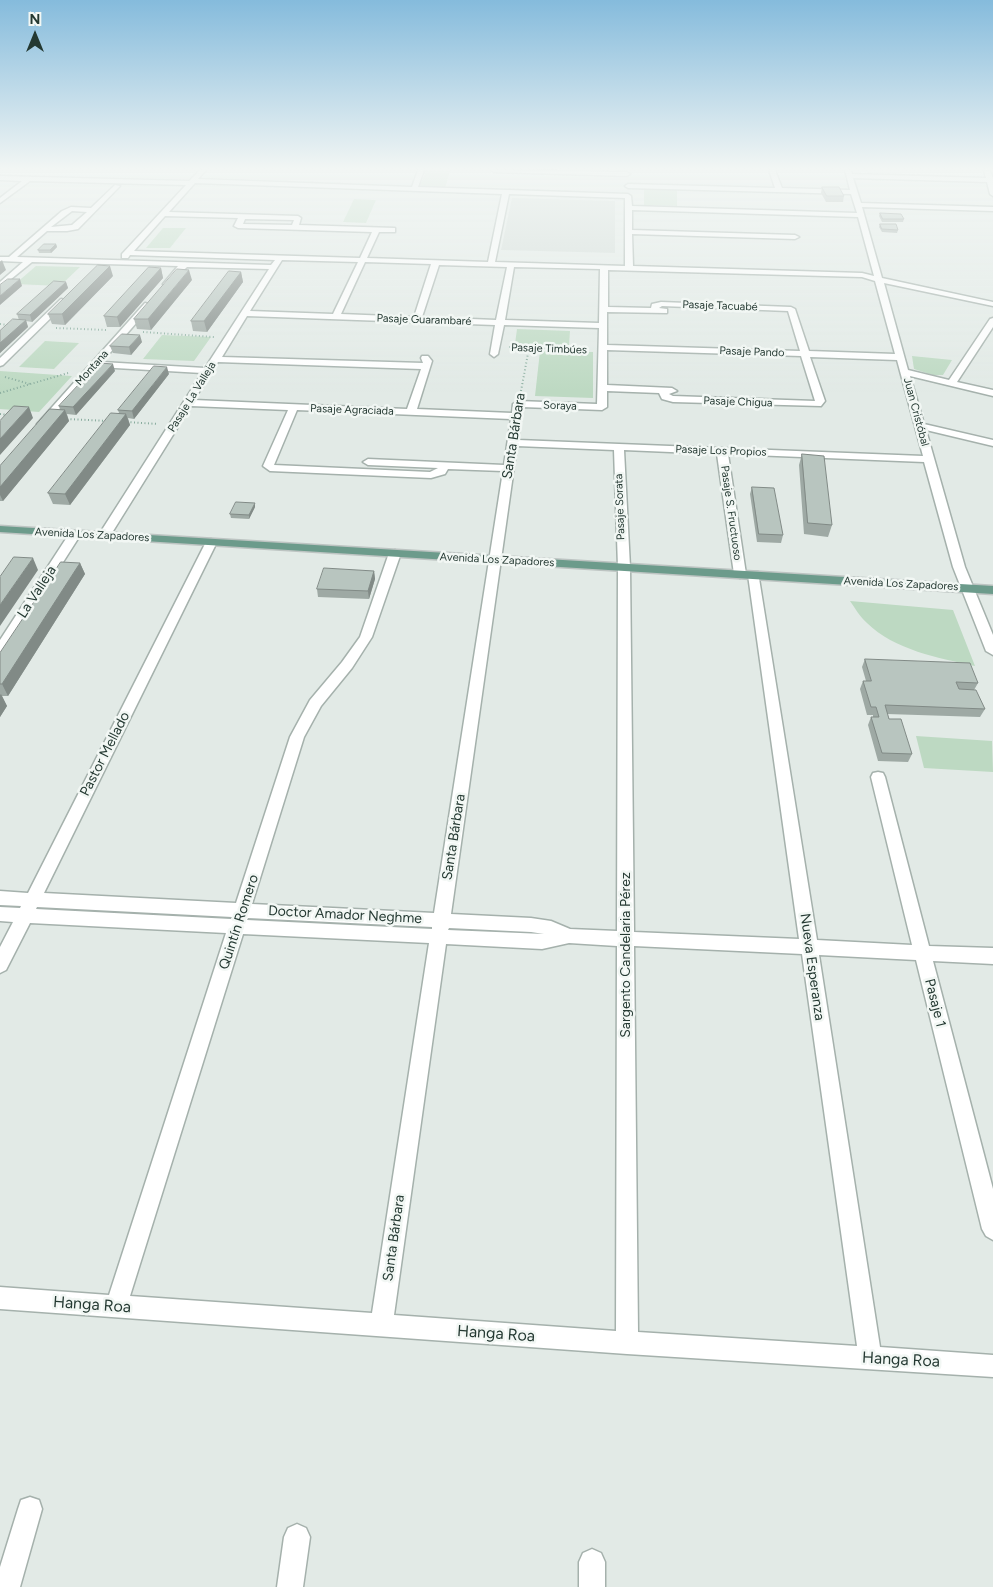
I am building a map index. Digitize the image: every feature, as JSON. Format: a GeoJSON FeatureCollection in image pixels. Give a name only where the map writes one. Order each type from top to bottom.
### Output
{"type":"FeatureCollection","features":[{"type":"Feature","properties":{"kind":"main road","name":"Avenida Los Zapadores"},"geometry":{"type":"LineString","coordinates":[[0,530],[993,590]]}},
{"type":"Feature","properties":{"kind":"street"},"geometry":{"type":"LineString","coordinates":[[11,260],[28,244]]}},
{"type":"Feature","properties":{"kind":"street"},"geometry":{"type":"LineString","coordinates":[[119,263],[136,244]]}},
{"type":"Feature","properties":{"kind":"street"},"geometry":{"type":"LineString","coordinates":[[336,316],[370,244]]}},
{"type":"Feature","properties":{"kind":"street"},"geometry":{"type":"LineString","coordinates":[[491,264],[495,244]]}},
{"type":"Feature","properties":{"kind":"street"},"geometry":{"type":"LineString","coordinates":[[629,244],[630,268]]}},
{"type":"Feature","properties":{"kind":"street","name":"Juan Cristóbal"},"geometry":{"type":"LineString","coordinates":[[870,244],[959,567],[993,651]]}},
{"type":"Feature","properties":{"kind":"street"},"geometry":{"type":"LineString","coordinates":[[128,253],[862,275],[993,304]]}},
{"type":"Feature","properties":{"kind":"street","name":"Pasaje La Valleja"},"geometry":{"type":"LineString","coordinates":[[104,536],[280,257]]}},
{"type":"Feature","properties":{"kind":"street"},"geometry":{"type":"LineString","coordinates":[[0,259],[100,266],[119,263],[274,267]]}},
{"type":"Feature","properties":{"kind":"street"},"geometry":{"type":"LineString","coordinates":[[0,286],[30,260]]}},
{"type":"Feature","properties":{"kind":"street"},"geometry":{"type":"LineString","coordinates":[[417,319],[436,262]]}},
{"type":"Feature","properties":{"kind":"street","name":"Pasaje Timbúes"},"geometry":{"type":"LineString","coordinates":[[495,351],[511,264]]}},
{"type":"Feature","properties":{"kind":"street","name":"Montana"},"geometry":{"type":"LineString","coordinates":[[36,431],[184,265]]}},
{"type":"Feature","properties":{"kind":"street"},"geometry":{"type":"LineString","coordinates":[[602,388],[604,267]]}},
{"type":"Feature","properties":{"kind":"street"},"geometry":{"type":"LineString","coordinates":[[0,363],[70,294]]}},
{"type":"Feature","properties":{"kind":"street","name":"Pasaje Tacuabé"},"geometry":{"type":"LineString","coordinates":[[604,310],[793,312],[806,354]]}},
{"type":"Feature","properties":{"kind":"street","name":"Pasaje Guarambaré"},"geometry":{"type":"LineString","coordinates":[[245,313],[603,326]]}},
{"type":"Feature","properties":{"kind":"street"},"geometry":{"type":"LineString","coordinates":[[951,383],[993,320]]}},
{"type":"Feature","properties":{"kind":"street","name":"Pasaje Pando"},"geometry":{"type":"LineString","coordinates":[[603,349],[901,357]]}},
{"type":"Feature","properties":{"kind":"street","name":"Pasaje Chigua"},"geometry":{"type":"LineString","coordinates":[[602,388],[663,391],[665,397],[672,400],[818,400],[806,354]]}},
{"type":"Feature","properties":{"kind":"street"},"geometry":{"type":"LineString","coordinates":[[215,359],[426,366],[412,412]]}},
{"type":"Feature","properties":{"kind":"street"},"geometry":{"type":"LineString","coordinates":[[95,364],[208,371]]}},
{"type":"Feature","properties":{"kind":"street"},"geometry":{"type":"LineString","coordinates":[[905,372],[993,393]]}},
{"type":"Feature","properties":{"kind":"street","name":"Soraya"},"geometry":{"type":"LineString","coordinates":[[517,410],[602,407],[602,388]]}},
{"type":"Feature","properties":{"kind":"street","name":"Pasaje Agraciada"},"geometry":{"type":"LineString","coordinates":[[188,403],[412,412],[517,410]]}},
{"type":"Feature","properties":{"kind":"street"},"geometry":{"type":"LineString","coordinates":[[294,407],[271,458],[509,468]]}},
{"type":"Feature","properties":{"kind":"street","name":"Santa Bárbara"},"geometry":{"type":"LineString","coordinates":[[381,1326],[517,410]]}},
{"type":"Feature","properties":{"kind":"street"},"geometry":{"type":"LineString","coordinates":[[920,426],[993,443]]}},
{"type":"Feature","properties":{"kind":"street","name":"Pasaje Los Propios"},"geometry":{"type":"LineString","coordinates":[[512,442],[929,459]]}},
{"type":"Feature","properties":{"kind":"street","name":"Pasaje Sorata"},"geometry":{"type":"LineString","coordinates":[[619,447],[624,567]]}},
{"type":"Feature","properties":{"kind":"street","name":"Pasaje S. Fructuoso"},"geometry":{"type":"LineString","coordinates":[[722,451],[747,575]]}},
{"type":"Feature","properties":{"kind":"street","name":"La Valleja"},"geometry":{"type":"LineString","coordinates":[[0,650],[75,534]]}},
{"type":"Feature","properties":{"kind":"street","name":"Pastor Mellado"},"geometry":{"type":"LineString","coordinates":[[0,965],[211,542]]}},
{"type":"Feature","properties":{"kind":"street","name":"Quintín Romero"},"geometry":{"type":"LineString","coordinates":[[116,1307],[305,719],[319,696],[347,664],[366,637],[395,554]]}},
{"type":"Feature","properties":{"kind":"street","name":"Sargento Candelaria Pérez"},"geometry":{"type":"LineString","coordinates":[[624,567],[627,1344]]}},
{"type":"Feature","properties":{"kind":"street","name":"Nueva Esperanza"},"geometry":{"type":"LineString","coordinates":[[747,575],[809,947],[870,1359]]}},
{"type":"Feature","properties":{"kind":"street","name":"Pasaje 1"},"geometry":{"type":"LineString","coordinates":[[878,777],[993,1228]]}},
{"type":"Feature","properties":{"kind":"street","name":"Doctor Amador Neghme"},"geometry":{"type":"LineString","coordinates":[[0,898],[240,918]]}},
{"type":"Feature","properties":{"kind":"street","name":"Doctor Amador Neghme"},"geometry":{"type":"LineString","coordinates":[[0,914],[240,918],[440,928],[542,942],[568,936],[993,956]]}},
{"type":"Feature","properties":{"kind":"street","name":"Hanga Roa"},"geometry":{"type":"LineString","coordinates":[[0,1298],[627,1344],[993,1366]]}},
{"type":"Feature","properties":{"kind":"street"},"geometry":{"type":"LineString","coordinates":[[7,1587],[30,1509]]}},
{"type":"Feature","properties":{"kind":"street"},"geometry":{"type":"LineString","coordinates":[[290,1587],[297,1536]]}},
{"type":"Feature","properties":{"kind":"path","name":"Pasaje Timbúes"},"geometry":{"type":"LineString","coordinates":[[495,351],[529,348],[603,349]]}},
{"type":"Feature","properties":{"kind":"path","name":"Santa Bárbara"},"geometry":{"type":"LineString","coordinates":[[517,410],[529,348]]}},
{"type":"Feature","properties":{"kind":"path"},"geometry":{"type":"LineString","coordinates":[[0,393],[95,364]]}},
{"type":"Feature","properties":{"kind":"path"},"geometry":{"type":"LineString","coordinates":[[0,375],[30,384]]}},
{"type":"Feature","properties":{"kind":"path"},"geometry":{"type":"LineString","coordinates":[[0,414],[10,415]]}},
{"type":"Feature","properties":{"kind":"path"},"geometry":{"type":"LineString","coordinates":[[48,418],[116,422]]}},
{"type":"Feature","properties":{"kind":"path"},"geometry":{"type":"LineString","coordinates":[[125,422],[174,425]]}},
{"type":"Feature","properties":{"kind":"shaded area"},"geometry":{"type":"Polygon","coordinates":[[[502,244],[615,244],[615,253],[501,250],[502,244]]]}},
{"type":"Feature","properties":{"kind":"green space"},"geometry":{"type":"Polygon","coordinates":[[[149,244],[173,244],[170,248],[146,248],[149,244]]]}},
{"type":"Feature","properties":{"kind":"green space"},"geometry":{"type":"Polygon","coordinates":[[[36,266],[80,267],[60,286],[15,284],[36,266]]]}},
{"type":"Feature","properties":{"kind":"green space"},"geometry":{"type":"Polygon","coordinates":[[[517,329],[570,331],[569,346],[515,344],[517,329]]]}},
{"type":"Feature","properties":{"kind":"green space"},"geometry":{"type":"Polygon","coordinates":[[[162,335],[211,337],[194,361],[143,359],[162,335]]]}},
{"type":"Feature","properties":{"kind":"green space"},"geometry":{"type":"Polygon","coordinates":[[[45,341],[79,343],[54,369],[19,367],[45,341]]]}},
{"type":"Feature","properties":{"kind":"green space"},"geometry":{"type":"Polygon","coordinates":[[[540,351],[593,352],[593,398],[535,396],[540,351]]]}},
{"type":"Feature","properties":{"kind":"green space"},"geometry":{"type":"Polygon","coordinates":[[[912,356],[952,360],[943,375],[933,375],[914,369],[912,356]]]}},
{"type":"Feature","properties":{"kind":"green space"},"geometry":{"type":"Polygon","coordinates":[[[0,371],[72,376],[39,412],[0,409],[0,371]]]}},
{"type":"Feature","properties":{"kind":"green space"},"geometry":{"type":"Polygon","coordinates":[[[850,601],[953,610],[975,666],[918,652],[890,640],[864,621],[850,601]]]}},
{"type":"Feature","properties":{"kind":"green space"},"geometry":{"type":"Polygon","coordinates":[[[916,736],[992,741],[993,772],[924,768],[916,736]]]}},
{"type":"Feature","properties":{"kind":"building"},"geometry":{"type":"Polygon","coordinates":[[[44,244],[56,244],[50,250],[38,250],[44,244]]]}},
{"type":"Feature","properties":{"kind":"building"},"geometry":{"type":"Polygon","coordinates":[[[98,265],[110,266],[62,314],[48,314],[98,265]]]}},
{"type":"Feature","properties":{"kind":"building"},"geometry":{"type":"Polygon","coordinates":[[[149,267],[161,268],[117,317],[104,316],[149,267]]]}},
{"type":"Feature","properties":{"kind":"building"},"geometry":{"type":"Polygon","coordinates":[[[177,269],[189,270],[148,319],[134,319],[177,269]]]}},
{"type":"Feature","properties":{"kind":"building"},"geometry":{"type":"Polygon","coordinates":[[[229,271],[241,272],[204,321],[191,321],[229,271]]]}},
{"type":"Feature","properties":{"kind":"building"},"geometry":{"type":"Polygon","coordinates":[[[8,279],[20,279],[0,296],[0,285],[8,279]]]}},
{"type":"Feature","properties":{"kind":"building"},"geometry":{"type":"Polygon","coordinates":[[[54,281],[66,282],[30,315],[17,314],[54,281]]]}},
{"type":"Feature","properties":{"kind":"building"},"geometry":{"type":"Polygon","coordinates":[[[13,319],[26,320],[0,343],[0,331],[13,319]]]}},
{"type":"Feature","properties":{"kind":"building"},"geometry":{"type":"Polygon","coordinates":[[[122,334],[140,335],[129,347],[110,346],[122,334]]]}},
{"type":"Feature","properties":{"kind":"building"},"geometry":{"type":"Polygon","coordinates":[[[99,363],[113,364],[73,407],[59,406],[99,363]]]}},
{"type":"Feature","properties":{"kind":"building"},"geometry":{"type":"Polygon","coordinates":[[[154,366],[167,367],[132,411],[118,410],[154,366]]]}},
{"type":"Feature","properties":{"kind":"building"},"geometry":{"type":"Polygon","coordinates":[[[14,406],[29,407],[0,439],[0,421],[14,406]]]}},
{"type":"Feature","properties":{"kind":"building"},"geometry":{"type":"Polygon","coordinates":[[[50,409],[65,410],[0,487],[0,466],[50,409]]]}},
{"type":"Feature","properties":{"kind":"building"},"geometry":{"type":"Polygon","coordinates":[[[111,413],[126,414],[65,494],[48,493],[111,413]]]}},
{"type":"Feature","properties":{"kind":"building"},"geometry":{"type":"Polygon","coordinates":[[[802,454],[824,456],[832,525],[808,523],[802,454]]]}},
{"type":"Feature","properties":{"kind":"building"},"geometry":{"type":"Polygon","coordinates":[[[752,487],[774,488],[783,535],[759,534],[752,487]]]}},
{"type":"Feature","properties":{"kind":"building"},"geometry":{"type":"Polygon","coordinates":[[[236,502],[255,503],[249,515],[230,514],[236,502]]]}},
{"type":"Feature","properties":{"kind":"building"},"geometry":{"type":"Polygon","coordinates":[[[14,557],[33,558],[0,605],[0,577],[14,557]]]}},
{"type":"Feature","properties":{"kind":"building"},"geometry":{"type":"Polygon","coordinates":[[[61,562],[80,563],[2,684],[0,684],[0,653],[61,562]]]}},
{"type":"Feature","properties":{"kind":"building"},"geometry":{"type":"Polygon","coordinates":[[[324,568],[374,571],[368,591],[317,589],[324,568]]]}},
{"type":"Feature","properties":{"kind":"building"},"geometry":{"type":"Polygon","coordinates":[[[865,659],[970,663],[978,683],[956,682],[959,689],[976,690],[985,709],[885,705],[889,719],[901,719],[912,754],[882,753],[871,717],[879,717],[876,707],[871,707],[863,681],[871,681],[865,659]]]}}]}
